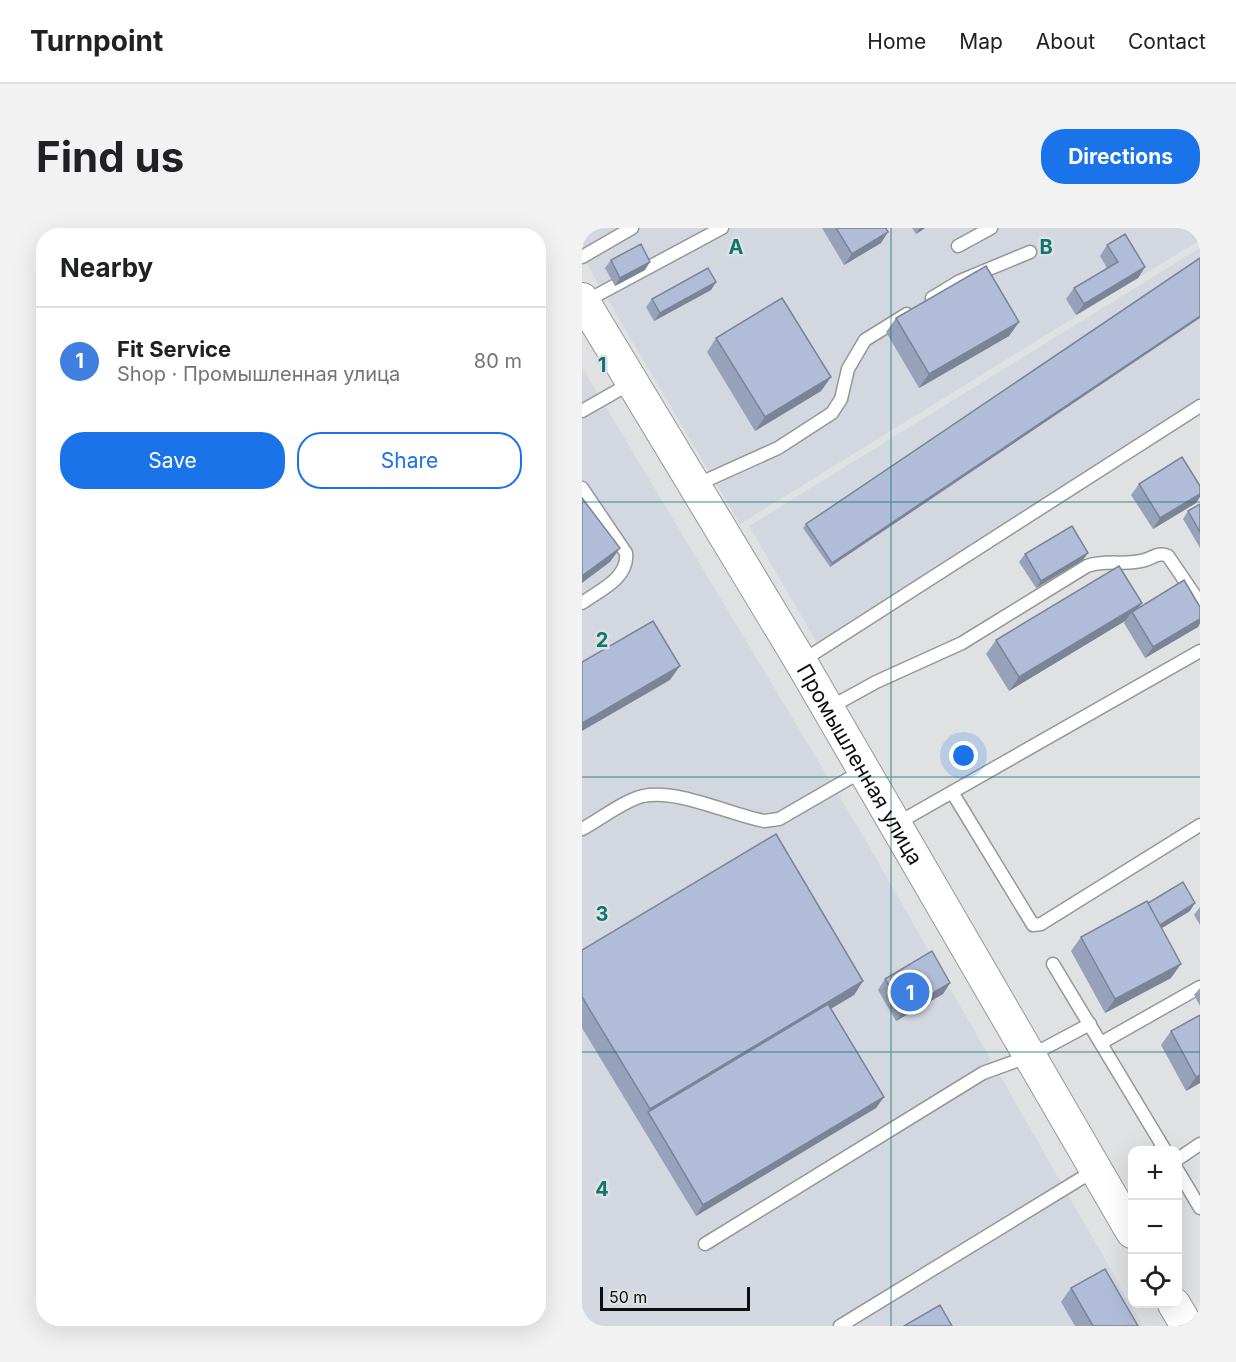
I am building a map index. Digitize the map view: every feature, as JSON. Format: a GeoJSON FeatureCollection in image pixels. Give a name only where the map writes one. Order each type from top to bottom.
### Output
{"type":"FeatureCollection","features":[{"type":"Feature","properties":{"kind":"street","name":"Промышленная улица"},"geometry":{"type":"LineString","coordinates":[[583,301],[801,662],[1128,1225]]}},
{"type":"Feature","properties":{"kind":"street"},"geometry":{"type":"LineString","coordinates":[[1176,1308],[1187,1326]]}},
{"type":"Feature","properties":{"kind":"lane"},"geometry":{"type":"LineString","coordinates":[[582,257],[632,228]]}},
{"type":"Feature","properties":{"kind":"lane"},"geometry":{"type":"LineString","coordinates":[[583,301],[722,228]]}},
{"type":"Feature","properties":{"kind":"lane"},"geometry":{"type":"LineString","coordinates":[[958,246],[991,228]]}},
{"type":"Feature","properties":{"kind":"lane"},"geometry":{"type":"LineString","coordinates":[[695,485],[778,448],[832,413],[841,399],[848,369],[865,340],[960,280],[1030,252]]}},
{"type":"Feature","properties":{"kind":"lane"},"geometry":{"type":"LineString","coordinates":[[582,411],[632,382]]}},
{"type":"Feature","properties":{"kind":"lane"},"geometry":{"type":"LineString","coordinates":[[801,662],[1200,406]]}},
{"type":"Feature","properties":{"kind":"lane"},"geometry":{"type":"LineString","coordinates":[[582,488],[626,553],[627,564],[622,574],[582,603]]}},
{"type":"Feature","properties":{"kind":"lane"},"geometry":{"type":"LineString","coordinates":[[828,708],[876,682],[962,643],[1088,566],[1102,561],[1129,563],[1162,553],[1168,556],[1200,603]]}},
{"type":"Feature","properties":{"kind":"lane"},"geometry":{"type":"LineString","coordinates":[[896,824],[1200,651]]}},
{"type":"Feature","properties":{"kind":"lane"},"geometry":{"type":"LineString","coordinates":[[582,829],[641,797],[657,795],[676,797],[764,821],[779,819],[863,770]]}},
{"type":"Feature","properties":{"kind":"lane"},"geometry":{"type":"LineString","coordinates":[[952,792],[1033,925],[1041,924],[1200,825]]}},
{"type":"Feature","properties":{"kind":"lane"},"geometry":{"type":"LineString","coordinates":[[1053,964],[1164,1146]]}},
{"type":"Feature","properties":{"kind":"lane"},"geometry":{"type":"LineString","coordinates":[[1101,1043],[1200,987]]}},
{"type":"Feature","properties":{"kind":"lane"},"geometry":{"type":"LineString","coordinates":[[705,1244],[983,1073],[1030,1056],[1090,1024]]}},
{"type":"Feature","properties":{"kind":"lane"},"geometry":{"type":"LineString","coordinates":[[1182,1156],[1200,1144]]}},
{"type":"Feature","properties":{"kind":"lane"},"geometry":{"type":"LineString","coordinates":[[840,1326],[1096,1170]]}},
{"type":"Feature","properties":{"kind":"lane"},"geometry":{"type":"LineString","coordinates":[[1182,1178],[1200,1208]]}},
{"type":"Feature","properties":{"kind":"shaded area"},"geometry":{"type":"Polygon","coordinates":[[[582,228],[1200,228],[1200,240],[740,524],[582,256],[582,228]]]}},
{"type":"Feature","properties":{"kind":"shaded area"},"geometry":{"type":"Polygon","coordinates":[[[1200,248],[1200,414],[824,655],[749,526],[1200,248]]]}},
{"type":"Feature","properties":{"kind":"shaded area"},"geometry":{"type":"Polygon","coordinates":[[[582,367],[866,841],[1128,1300],[1128,1308],[1133,1308],[1143,1326],[582,1326],[582,367]]]}},
{"type":"Feature","properties":{"kind":"building"},"geometry":{"type":"Polygon","coordinates":[[[836,228],[886,228],[888,232],[852,254],[836,228]]]}},
{"type":"Feature","properties":{"kind":"building"},"geometry":{"type":"Polygon","coordinates":[[[1125,234],[1145,267],[1084,304],[1074,288],[1118,262],[1107,245],[1125,234]]]}},
{"type":"Feature","properties":{"kind":"building"},"geometry":{"type":"Polygon","coordinates":[[[641,244],[650,262],[620,278],[611,260],[641,244]]]}},
{"type":"Feature","properties":{"kind":"building"},"geometry":{"type":"Polygon","coordinates":[[[1200,258],[1200,316],[832,563],[806,524],[1200,258]]]}},
{"type":"Feature","properties":{"kind":"building"},"geometry":{"type":"Polygon","coordinates":[[[986,266],[1019,322],[929,374],[896,318],[986,266]]]}},
{"type":"Feature","properties":{"kind":"building"},"geometry":{"type":"Polygon","coordinates":[[[708,268],[716,282],[660,313],[652,299],[708,268]]]}},
{"type":"Feature","properties":{"kind":"building"},"geometry":{"type":"Polygon","coordinates":[[[782,298],[831,377],[765,417],[716,338],[782,298]]]}},
{"type":"Feature","properties":{"kind":"building"},"geometry":{"type":"Polygon","coordinates":[[[1182,457],[1200,486],[1200,494],[1160,518],[1139,484],[1182,457]]]}},
{"type":"Feature","properties":{"kind":"building"},"geometry":{"type":"Polygon","coordinates":[[[582,498],[620,548],[582,576],[582,498]]]}},
{"type":"Feature","properties":{"kind":"building"},"geometry":{"type":"Polygon","coordinates":[[[1200,504],[1200,532],[1188,511],[1200,504]]]}},
{"type":"Feature","properties":{"kind":"building"},"geometry":{"type":"Polygon","coordinates":[[[1072,526],[1088,553],[1041,581],[1025,554],[1072,526]]]}},
{"type":"Feature","properties":{"kind":"building"},"geometry":{"type":"Polygon","coordinates":[[[1119,566],[1142,603],[1019,677],[996,640],[1119,566]]]}},
{"type":"Feature","properties":{"kind":"building"},"geometry":{"type":"Polygon","coordinates":[[[1184,580],[1200,607],[1200,619],[1153,647],[1132,612],[1184,580]]]}},
{"type":"Feature","properties":{"kind":"building"},"geometry":{"type":"Polygon","coordinates":[[[653,621],[680,666],[582,723],[582,662],[653,621]]]}},
{"type":"Feature","properties":{"kind":"building"},"geometry":{"type":"Polygon","coordinates":[[[776,834],[863,981],[650,1109],[582,997],[582,950],[776,834]]]}},
{"type":"Feature","properties":{"kind":"building"},"geometry":{"type":"Polygon","coordinates":[[[1183,882],[1195,903],[1160,925],[1148,903],[1183,882]]]}},
{"type":"Feature","properties":{"kind":"building"},"geometry":{"type":"Polygon","coordinates":[[[1147,901],[1181,964],[1115,999],[1081,937],[1147,901]]]}},
{"type":"Feature","properties":{"kind":"building"},"geometry":{"type":"Polygon","coordinates":[[[932,951],[950,983],[904,1010],[885,979],[932,951]]]}},
{"type":"Feature","properties":{"kind":"building"},"geometry":{"type":"Polygon","coordinates":[[[828,1004],[884,1097],[703,1205],[648,1112],[828,1004]]]}},
{"type":"Feature","properties":{"kind":"building"},"geometry":{"type":"Polygon","coordinates":[[[1200,1015],[1200,1075],[1196,1077],[1171,1031],[1200,1015]]]}},
{"type":"Feature","properties":{"kind":"building"},"geometry":{"type":"Polygon","coordinates":[[[1105,1269],[1138,1326],[1093,1326],[1071,1288],[1105,1269]]]}},
{"type":"Feature","properties":{"kind":"building"},"geometry":{"type":"Polygon","coordinates":[[[940,1305],[952,1326],[904,1326],[940,1305]]]}},
{"type":"Feature","properties":{"kind":"place","name":"Fit Service"},"geometry":{"type":"Point","coordinates":[910,992]}}]}
